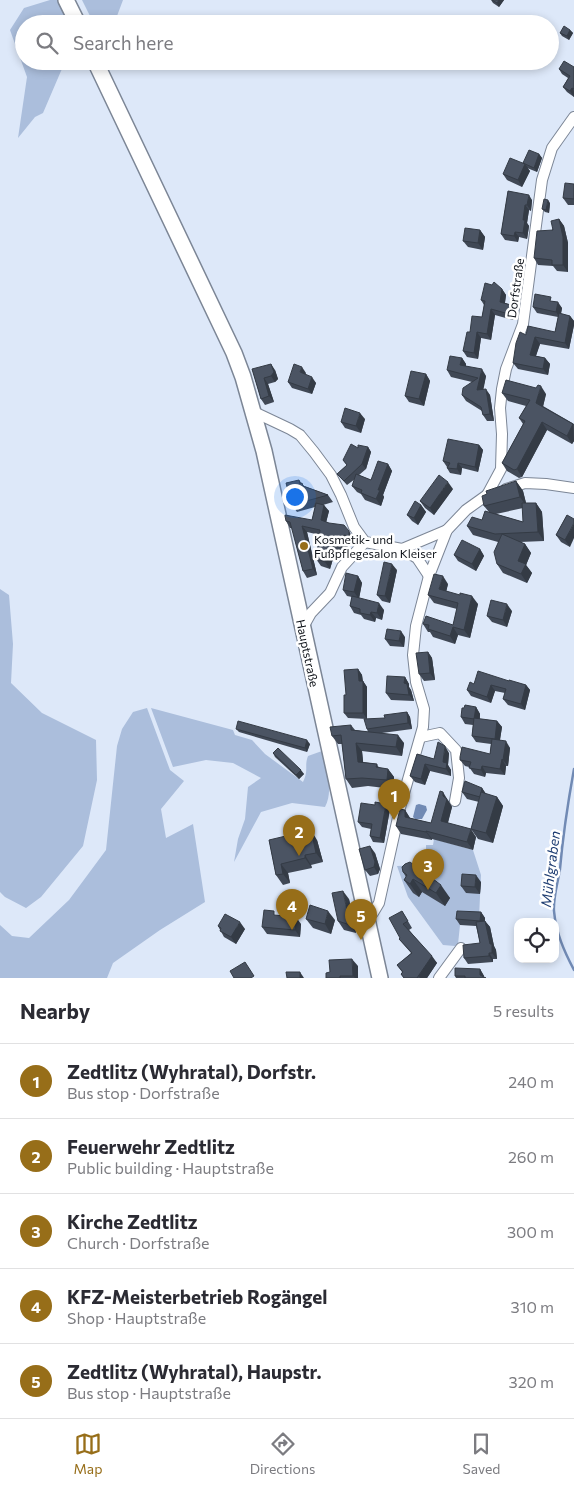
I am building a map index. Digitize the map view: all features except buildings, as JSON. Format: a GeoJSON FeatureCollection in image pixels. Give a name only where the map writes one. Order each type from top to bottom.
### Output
{"type":"FeatureCollection","features":[{"type":"Feature","properties":{"kind":"main road"},"geometry":{"type":"LineString","coordinates":[[66,0],[74,15]]}},
{"type":"Feature","properties":{"kind":"main road","name":"Hauptstraße"},"geometry":{"type":"LineString","coordinates":[[99,70],[224,332],[243,377],[254,412],[380,978]]}},
{"type":"Feature","properties":{"kind":"street","name":"Dorfstraße"},"geometry":{"type":"LineString","coordinates":[[487,495],[501,469],[502,434],[500,408],[502,389],[506,369],[523,324],[542,180],[552,148],[574,117]]}},
{"type":"Feature","properties":{"kind":"street"},"geometry":{"type":"LineString","coordinates":[[254,412],[290,428],[300,435],[331,475],[342,496],[354,527],[365,542],[402,549],[417,558],[429,576]]}},
{"type":"Feature","properties":{"kind":"street","name":"Dorfstraße"},"geometry":{"type":"LineString","coordinates":[[366,915],[373,913],[379,903],[401,804],[421,737],[424,709],[416,682],[413,655],[416,626],[429,576],[447,530],[466,510],[487,495],[525,483],[574,488]]}},
{"type":"Feature","properties":{"kind":"street","name":"Dorfstraße"},"geometry":{"type":"LineString","coordinates":[[402,549],[447,530]]}},
{"type":"Feature","properties":{"kind":"street"},"geometry":{"type":"LineString","coordinates":[[302,628],[311,613],[330,593],[342,566],[365,542]]}},
{"type":"Feature","properties":{"kind":"street"},"geometry":{"type":"LineString","coordinates":[[424,718],[456,750],[459,778],[455,801]]}},
{"type":"Feature","properties":{"kind":"street"},"geometry":{"type":"LineString","coordinates":[[421,737],[440,733]]}},
{"type":"Feature","properties":{"kind":"street"},"geometry":{"type":"LineString","coordinates":[[440,978],[461,948]]}},
{"type":"Feature","properties":{"kind":"shaded area"},"geometry":{"type":"Polygon","coordinates":[[[50,0],[60,0],[66,15],[20,15],[24,8],[50,0]]]}},
{"type":"Feature","properties":{"kind":"shaded area"},"geometry":{"type":"Polygon","coordinates":[[[82,0],[123,0],[117,15],[90,15],[82,0]]]}},
{"type":"Feature","properties":{"kind":"shaded area"},"geometry":{"type":"Polygon","coordinates":[[[15,22],[15,44],[10,30],[15,22]]]}},
{"type":"Feature","properties":{"kind":"shaded area"},"geometry":{"type":"Polygon","coordinates":[[[24,70],[62,70],[43,113],[35,117],[18,138],[27,77],[24,70]]]}},
{"type":"Feature","properties":{"kind":"shaded area"},"geometry":{"type":"Polygon","coordinates":[[[0,589],[9,595],[13,644],[11,683],[42,713],[96,740],[97,780],[83,846],[41,897],[26,908],[5,897],[0,892],[0,589]]]}},
{"type":"Feature","properties":{"kind":"shaded area"},"geometry":{"type":"Polygon","coordinates":[[[147,708],[170,770],[184,781],[161,809],[166,838],[193,824],[205,902],[160,930],[113,963],[107,978],[0,978],[0,925],[12,936],[29,938],[69,900],[106,850],[117,746],[122,729],[133,712],[147,708]]]}},
{"type":"Feature","properties":{"kind":"shaded area"},"geometry":{"type":"Polygon","coordinates":[[[151,708],[233,730],[235,735],[252,740],[265,754],[303,782],[308,756],[322,751],[329,787],[328,800],[325,807],[292,803],[261,812],[234,862],[238,839],[245,819],[248,787],[261,778],[233,763],[206,760],[173,767],[151,708]]]}},
{"type":"Feature","properties":{"kind":"shaded area"},"geometry":{"type":"Polygon","coordinates":[[[416,805],[426,806],[427,810],[422,819],[415,819],[413,817],[416,805]]]}},
{"type":"Feature","properties":{"kind":"shaded area"},"geometry":{"type":"Polygon","coordinates":[[[434,839],[473,850],[481,875],[479,918],[461,916],[458,944],[455,946],[443,945],[408,897],[397,866],[420,865],[421,853],[426,853],[426,845],[433,845],[434,839]]]}},
{"type":"Feature","properties":{"kind":"waterway","name":"Mühlgraben"},"geometry":{"type":"LineString","coordinates":[[574,769],[554,906],[559,934],[574,970]]}},
{"type":"Feature","properties":{"kind":"place","name":"Kosmetik- und Fußpflegesalon Kleiser"},"geometry":{"type":"Point","coordinates":[304,546]}},
{"type":"Feature","properties":{"kind":"place","name":"Zedtlitz (Wyhratal), Dorfstr."},"geometry":{"type":"Point","coordinates":[394,820]}},
{"type":"Feature","properties":{"kind":"place","name":"Feuerwehr Zedtlitz"},"geometry":{"type":"Point","coordinates":[299,856]}},
{"type":"Feature","properties":{"kind":"place","name":"Kirche Zedtlitz"},"geometry":{"type":"Point","coordinates":[428,890]}},
{"type":"Feature","properties":{"kind":"place","name":"KFZ-Meisterbetrieb Rogängel"},"geometry":{"type":"Point","coordinates":[292,930]}},
{"type":"Feature","properties":{"kind":"place","name":"Zedtlitz (Wyhratal), Haupstr."},"geometry":{"type":"Point","coordinates":[361,940]}}]}
